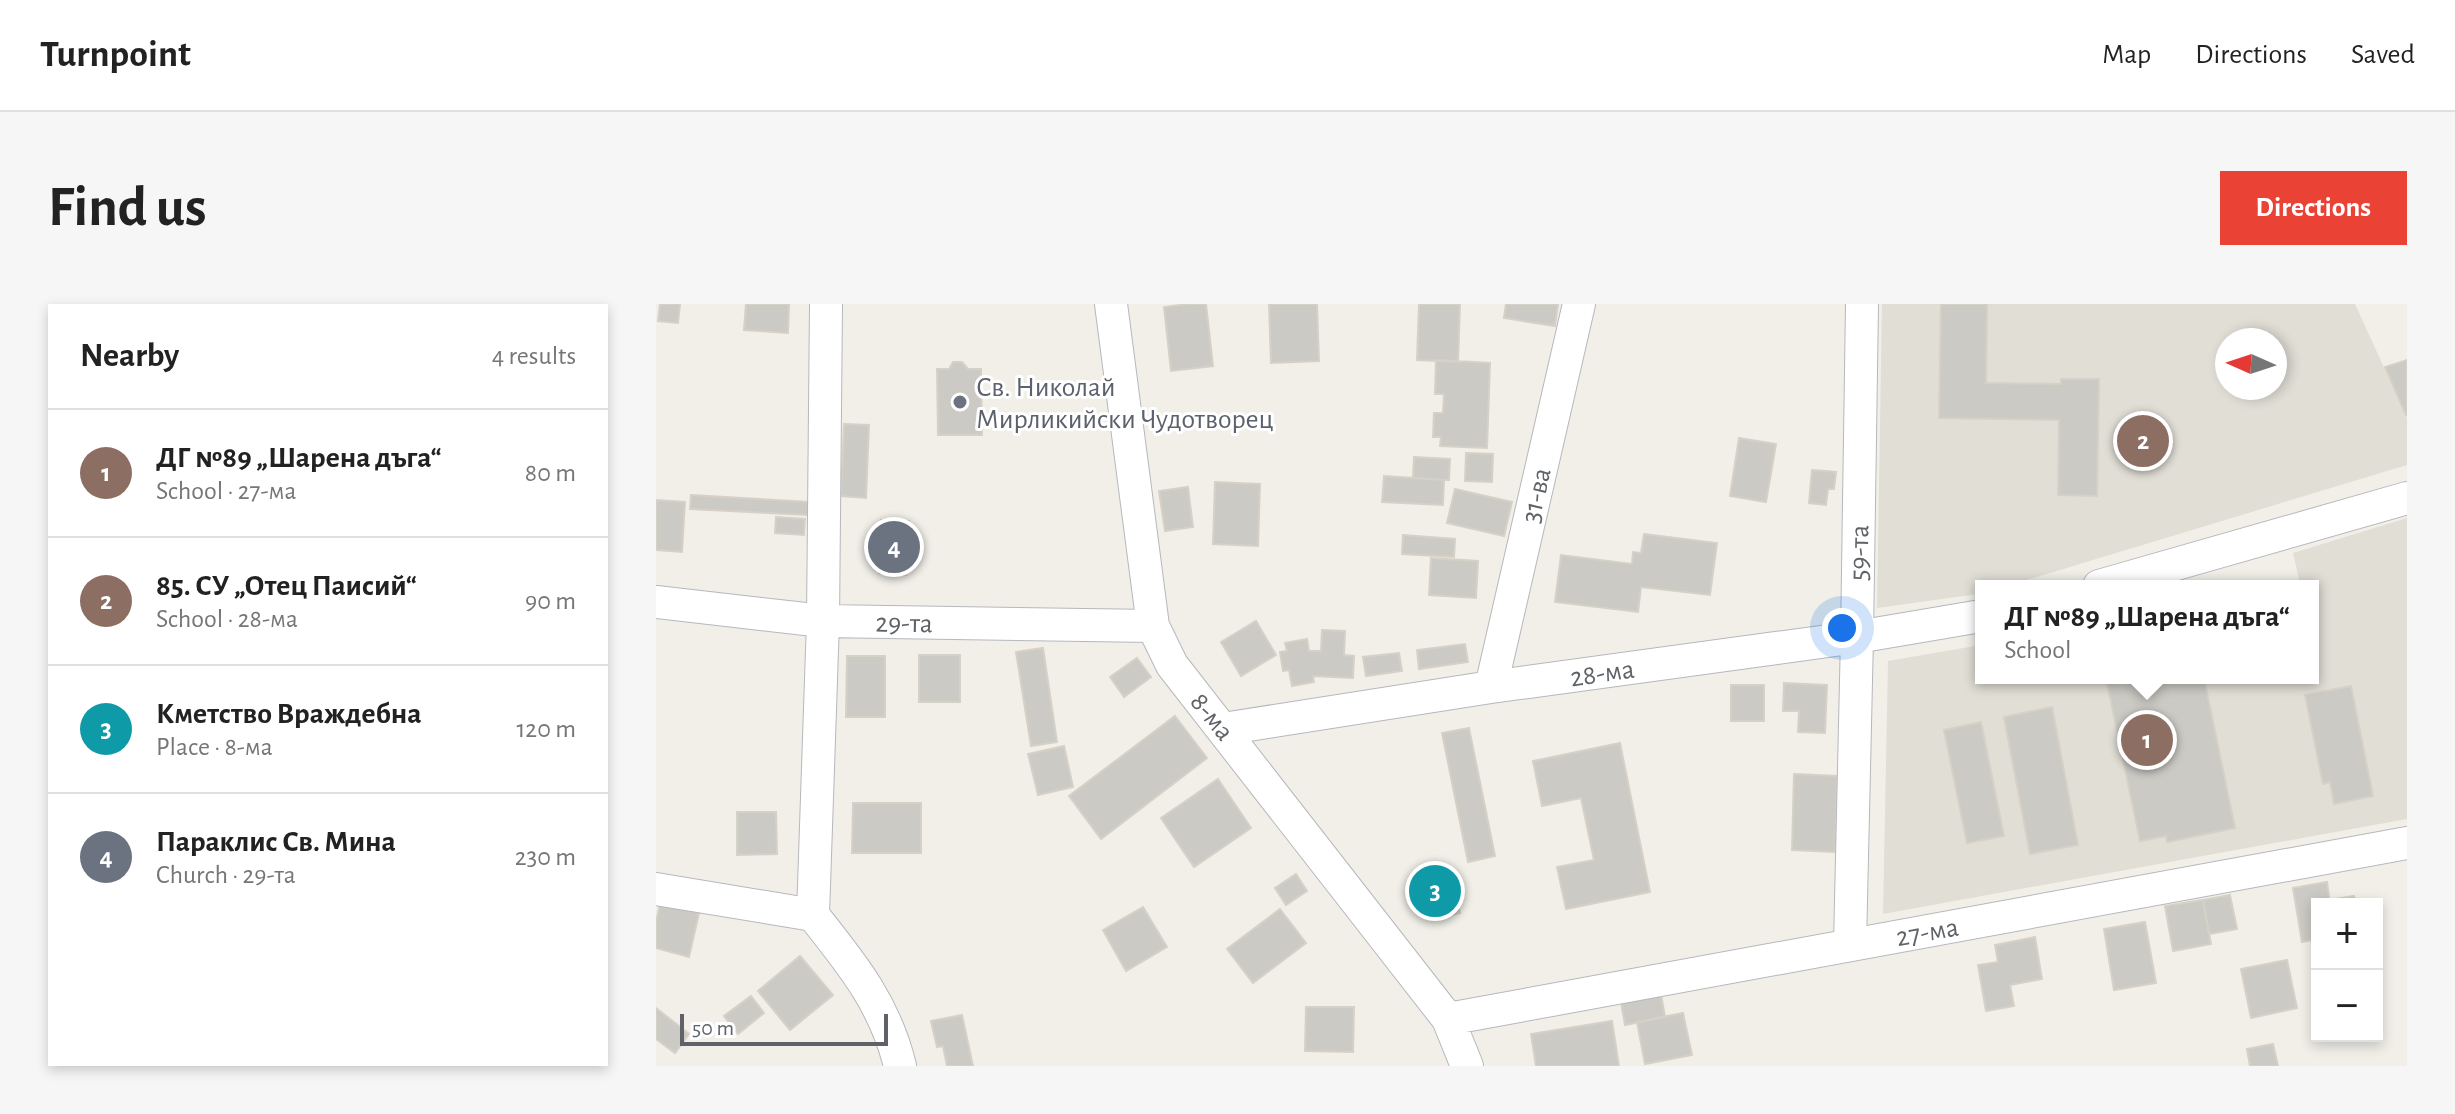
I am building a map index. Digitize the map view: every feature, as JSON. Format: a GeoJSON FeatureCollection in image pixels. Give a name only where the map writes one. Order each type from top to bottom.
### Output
{"type":"FeatureCollection","features":[{"type":"Feature","properties":{"kind":"street"},"geometry":{"type":"LineString","coordinates":[[826,304],[823,621],[813,915],[859,974],[892,1034],[900,1066]]}},
{"type":"Feature","properties":{"kind":"street","name":"8-ма"},"geometry":{"type":"LineString","coordinates":[[1111,304],[1153,626],[1172,665],[1448,1019],[1467,1066]]}},
{"type":"Feature","properties":{"kind":"street","name":"31-ва"},"geometry":{"type":"LineString","coordinates":[[1491,687],[1579,304]]}},
{"type":"Feature","properties":{"kind":"street","name":"59-та"},"geometry":{"type":"LineString","coordinates":[[1850,945],[1862,304]]}},
{"type":"Feature","properties":{"kind":"street"},"geometry":{"type":"LineString","coordinates":[[2120,580],[2407,498]]}},
{"type":"Feature","properties":{"kind":"street","name":"29-та"},"geometry":{"type":"LineString","coordinates":[[656,602],[823,621],[1153,626]]}},
{"type":"Feature","properties":{"kind":"street","name":"28-ма"},"geometry":{"type":"LineString","coordinates":[[1223,729],[1975,617]]}},
{"type":"Feature","properties":{"kind":"street","name":"27-ма"},"geometry":{"type":"LineString","coordinates":[[1448,1019],[2407,843]]}},
{"type":"Feature","properties":{"kind":"street"},"geometry":{"type":"LineString","coordinates":[[656,889],[813,915]]}},
{"type":"Feature","properties":{"kind":"shaded area"},"geometry":{"type":"Polygon","coordinates":[[[1882,304],[2355,304],[2407,418],[2407,465],[2027,580],[1975,580],[1975,595],[1877,608],[1882,304]]]}},
{"type":"Feature","properties":{"kind":"shaded area"},"geometry":{"type":"Polygon","coordinates":[[[2407,518],[2407,819],[1883,914],[1888,661],[1975,646],[1975,684],[2319,684],[2319,580],[2299,580],[2293,553],[2407,518]]]}},
{"type":"Feature","properties":{"kind":"building"},"geometry":{"type":"Polygon","coordinates":[[[660,304],[680,304],[678,323],[658,321],[660,304]]]}},
{"type":"Feature","properties":{"kind":"building"},"geometry":{"type":"Polygon","coordinates":[[[746,304],[789,304],[788,333],[744,330],[746,304]]]}},
{"type":"Feature","properties":{"kind":"building"},"geometry":{"type":"Polygon","coordinates":[[[1206,304],[1213,366],[1171,371],[1164,307],[1206,304]]]}},
{"type":"Feature","properties":{"kind":"building"},"geometry":{"type":"Polygon","coordinates":[[[1269,304],[1317,304],[1319,361],[1271,363],[1269,304]]]}},
{"type":"Feature","properties":{"kind":"building"},"geometry":{"type":"Polygon","coordinates":[[[1419,304],[1460,304],[1458,362],[1417,360],[1419,304]]]}},
{"type":"Feature","properties":{"kind":"building"},"geometry":{"type":"Polygon","coordinates":[[[1506,304],[1558,304],[1555,326],[1504,318],[1506,304]]]}},
{"type":"Feature","properties":{"kind":"building"},"geometry":{"type":"Polygon","coordinates":[[[1941,304],[1987,304],[1986,383],[2061,384],[2061,379],[2099,379],[2097,496],[2058,495],[2059,420],[1939,418],[1941,304]]]}},
{"type":"Feature","properties":{"kind":"building"},"geometry":{"type":"Polygon","coordinates":[[[1436,360],[1490,363],[1487,448],[1440,446],[1441,437],[1433,437],[1434,413],[1443,413],[1444,394],[1435,394],[1436,360]]]}},
{"type":"Feature","properties":{"kind":"building"},"geometry":{"type":"Polygon","coordinates":[[[2407,360],[2407,415],[2406,415],[2385,367],[2407,360]]]}},
{"type":"Feature","properties":{"kind":"building","name":"Св. Николай Мирликийски Чудотворец"},"geometry":{"type":"Polygon","coordinates":[[[953,362],[962,362],[968,369],[981,369],[982,435],[938,435],[937,369],[949,369],[953,362]]]}},
{"type":"Feature","properties":{"kind":"building"},"geometry":{"type":"Polygon","coordinates":[[[844,424],[869,425],[866,498],[841,496],[844,424]]]}},
{"type":"Feature","properties":{"kind":"building"},"geometry":{"type":"Polygon","coordinates":[[[1739,438],[1776,444],[1766,502],[1730,496],[1739,438]]]}},
{"type":"Feature","properties":{"kind":"building"},"geometry":{"type":"Polygon","coordinates":[[[1466,453],[1493,454],[1492,482],[1465,481],[1466,453]]]}},
{"type":"Feature","properties":{"kind":"building"},"geometry":{"type":"Polygon","coordinates":[[[1414,457],[1450,459],[1449,480],[1413,478],[1414,457]]]}},
{"type":"Feature","properties":{"kind":"building"},"geometry":{"type":"Polygon","coordinates":[[[1812,470],[1836,472],[1834,489],[1828,489],[1826,505],[1809,503],[1812,470]]]}},
{"type":"Feature","properties":{"kind":"building"},"geometry":{"type":"Polygon","coordinates":[[[1384,476],[1444,480],[1443,505],[1382,502],[1384,476]]]}},
{"type":"Feature","properties":{"kind":"building"},"geometry":{"type":"Polygon","coordinates":[[[1215,482],[1260,484],[1258,546],[1213,544],[1215,482]]]}},
{"type":"Feature","properties":{"kind":"building"},"geometry":{"type":"Polygon","coordinates":[[[1188,487],[1193,527],[1165,531],[1159,491],[1188,487]]]}},
{"type":"Feature","properties":{"kind":"building"},"geometry":{"type":"Polygon","coordinates":[[[1455,489],[1512,502],[1504,536],[1447,523],[1455,489]]]}},
{"type":"Feature","properties":{"kind":"building"},"geometry":{"type":"Polygon","coordinates":[[[691,495],[809,502],[808,515],[690,509],[691,495]]]}},
{"type":"Feature","properties":{"kind":"building"},"geometry":{"type":"Polygon","coordinates":[[[656,500],[685,502],[682,552],[656,550],[656,500]]]}},
{"type":"Feature","properties":{"kind":"building"},"geometry":{"type":"Polygon","coordinates":[[[776,517],[805,519],[804,535],[775,533],[776,517]]]}},
{"type":"Feature","properties":{"kind":"building"},"geometry":{"type":"Polygon","coordinates":[[[881,520],[909,521],[906,575],[879,573],[881,520]]]}},
{"type":"Feature","properties":{"kind":"building"},"geometry":{"type":"Polygon","coordinates":[[[1644,534],[1717,543],[1710,595],[1641,587],[1638,612],[1555,602],[1561,555],[1632,564],[1633,552],[1641,553],[1644,534]]]}},
{"type":"Feature","properties":{"kind":"building"},"geometry":{"type":"Polygon","coordinates":[[[1403,535],[1455,539],[1454,557],[1402,554],[1403,535]]]}},
{"type":"Feature","properties":{"kind":"building"},"geometry":{"type":"Polygon","coordinates":[[[1431,558],[1478,561],[1476,598],[1429,595],[1431,558]]]}},
{"type":"Feature","properties":{"kind":"building"},"geometry":{"type":"Polygon","coordinates":[[[1256,621],[1276,655],[1241,676],[1221,642],[1256,621]]]}},
{"type":"Feature","properties":{"kind":"building"},"geometry":{"type":"Polygon","coordinates":[[[1322,630],[1345,631],[1344,655],[1354,656],[1353,678],[1313,676],[1314,682],[1292,686],[1289,670],[1283,671],[1280,652],[1287,651],[1285,643],[1307,639],[1309,651],[1321,651],[1322,630]]]}},
{"type":"Feature","properties":{"kind":"building"},"geometry":{"type":"Polygon","coordinates":[[[1465,644],[1468,662],[1419,669],[1417,650],[1465,644]]]}},
{"type":"Feature","properties":{"kind":"building"},"geometry":{"type":"Polygon","coordinates":[[[1043,648],[1057,742],[1031,746],[1016,652],[1043,648]]]}},
{"type":"Feature","properties":{"kind":"building"},"geometry":{"type":"Polygon","coordinates":[[[1399,653],[1402,671],[1366,676],[1363,657],[1399,653]]]}},
{"type":"Feature","properties":{"kind":"building"},"geometry":{"type":"Polygon","coordinates":[[[919,655],[960,655],[960,702],[919,702],[919,655]]]}},
{"type":"Feature","properties":{"kind":"building"},"geometry":{"type":"Polygon","coordinates":[[[847,656],[885,656],[885,717],[846,717],[847,656]]]}},
{"type":"Feature","properties":{"kind":"building"},"geometry":{"type":"Polygon","coordinates":[[[1137,658],[1151,677],[1124,697],[1110,677],[1137,658]]]}},
{"type":"Feature","properties":{"kind":"building"},"geometry":{"type":"Polygon","coordinates":[[[1784,683],[1827,685],[1825,733],[1798,732],[1799,711],[1783,711],[1784,683]]]}},
{"type":"Feature","properties":{"kind":"building"},"geometry":{"type":"Polygon","coordinates":[[[2107,684],[2205,684],[2235,828],[2167,842],[2166,836],[2140,841],[2107,684]]]}},
{"type":"Feature","properties":{"kind":"building"},"geometry":{"type":"Polygon","coordinates":[[[1731,685],[1764,685],[1764,721],[1731,721],[1731,685]]]}},
{"type":"Feature","properties":{"kind":"building"},"geometry":{"type":"Polygon","coordinates":[[[2351,686],[2373,796],[2334,804],[2330,782],[2323,784],[2305,695],[2351,686]]]}},
{"type":"Feature","properties":{"kind":"building"},"geometry":{"type":"Polygon","coordinates":[[[2052,707],[2078,845],[2030,854],[2004,717],[2052,707]]]}},
{"type":"Feature","properties":{"kind":"building"},"geometry":{"type":"Polygon","coordinates":[[[1175,716],[1207,758],[1101,839],[1069,796],[1175,716]]]}},
{"type":"Feature","properties":{"kind":"building"},"geometry":{"type":"Polygon","coordinates":[[[1981,722],[2004,836],[1967,843],[1944,730],[1981,722]]]}},
{"type":"Feature","properties":{"kind":"building"},"geometry":{"type":"Polygon","coordinates":[[[1469,728],[1495,856],[1468,862],[1442,733],[1469,728]]]}},
{"type":"Feature","properties":{"kind":"building"},"geometry":{"type":"Polygon","coordinates":[[[1620,743],[1650,892],[1566,909],[1557,867],[1594,860],[1581,798],[1542,806],[1533,761],[1620,743]]]}},
{"type":"Feature","properties":{"kind":"building"},"geometry":{"type":"Polygon","coordinates":[[[1064,746],[1073,787],[1038,795],[1028,754],[1064,746]]]}},
{"type":"Feature","properties":{"kind":"building"},"geometry":{"type":"Polygon","coordinates":[[[1794,774],[1837,776],[1835,852],[1792,850],[1794,774]]]}},
{"type":"Feature","properties":{"kind":"building"},"geometry":{"type":"Polygon","coordinates":[[[1218,779],[1251,828],[1194,867],[1161,818],[1218,779]]]}},
{"type":"Feature","properties":{"kind":"building"},"geometry":{"type":"Polygon","coordinates":[[[853,803],[921,803],[921,853],[852,853],[853,803]]]}},
{"type":"Feature","properties":{"kind":"building"},"geometry":{"type":"Polygon","coordinates":[[[737,812],[776,812],[777,854],[737,855],[737,812]]]}},
{"type":"Feature","properties":{"kind":"building"},"geometry":{"type":"Polygon","coordinates":[[[1450,868],[1460,913],[1439,918],[1436,907],[1418,911],[1411,876],[1450,868]]]}},
{"type":"Feature","properties":{"kind":"building"},"geometry":{"type":"Polygon","coordinates":[[[1296,874],[1307,891],[1286,905],[1275,888],[1296,874]]]}},
{"type":"Feature","properties":{"kind":"building"},"geometry":{"type":"Polygon","coordinates":[[[2327,882],[2329,898],[2311,898],[2311,940],[2302,942],[2293,888],[2327,882]]]}},
{"type":"Feature","properties":{"kind":"building"},"geometry":{"type":"Polygon","coordinates":[[[2230,895],[2237,929],[2209,934],[2203,900],[2230,895]]]}},
{"type":"Feature","properties":{"kind":"building"},"geometry":{"type":"Polygon","coordinates":[[[2203,900],[2211,944],[2173,951],[2165,906],[2203,900]]]}},
{"type":"Feature","properties":{"kind":"building"},"geometry":{"type":"Polygon","coordinates":[[[660,904],[699,913],[689,957],[656,948],[660,904]]]}},
{"type":"Feature","properties":{"kind":"building"},"geometry":{"type":"Polygon","coordinates":[[[1143,907],[1167,947],[1126,971],[1103,930],[1143,907]]]}},
{"type":"Feature","properties":{"kind":"building"},"geometry":{"type":"Polygon","coordinates":[[[1280,909],[1306,943],[1253,983],[1227,949],[1280,909]]]}},
{"type":"Feature","properties":{"kind":"building"},"geometry":{"type":"Polygon","coordinates":[[[2145,922],[2156,983],[2114,990],[2104,929],[2145,922]]]}},
{"type":"Feature","properties":{"kind":"building"},"geometry":{"type":"Polygon","coordinates":[[[2035,937],[2042,979],[2010,985],[2014,1006],[1986,1011],[1978,965],[1998,962],[1995,945],[2035,937]]]}},
{"type":"Feature","properties":{"kind":"building"},"geometry":{"type":"Polygon","coordinates":[[[800,956],[833,995],[790,1030],[758,991],[800,956]]]}},
{"type":"Feature","properties":{"kind":"building"},"geometry":{"type":"Polygon","coordinates":[[[2287,960],[2297,1008],[2251,1018],[2241,969],[2287,960]]]}},
{"type":"Feature","properties":{"kind":"building"},"geometry":{"type":"Polygon","coordinates":[[[1660,989],[1665,1017],[1625,1025],[1620,997],[1660,989]]]}},
{"type":"Feature","properties":{"kind":"building"},"geometry":{"type":"Polygon","coordinates":[[[751,996],[764,1013],[738,1034],[724,1016],[751,996]]]}},
{"type":"Feature","properties":{"kind":"building"},"geometry":{"type":"Polygon","coordinates":[[[1306,1007],[1354,1007],[1353,1052],[1305,1051],[1306,1007]]]}},
{"type":"Feature","properties":{"kind":"building"},"geometry":{"type":"Polygon","coordinates":[[[656,1008],[689,1034],[675,1053],[656,1039],[656,1008]]]}},
{"type":"Feature","properties":{"kind":"building"},"geometry":{"type":"Polygon","coordinates":[[[1683,1013],[1692,1055],[1645,1064],[1637,1022],[1683,1013]]]}},
{"type":"Feature","properties":{"kind":"building"},"geometry":{"type":"Polygon","coordinates":[[[962,1015],[973,1066],[947,1066],[943,1046],[937,1047],[931,1021],[962,1015]]]}},
{"type":"Feature","properties":{"kind":"building"},"geometry":{"type":"Polygon","coordinates":[[[1612,1021],[1619,1066],[1536,1066],[1531,1034],[1612,1021]]]}},
{"type":"Feature","properties":{"kind":"building"},"geometry":{"type":"Polygon","coordinates":[[[2273,1044],[2278,1066],[2250,1066],[2247,1049],[2273,1044]]]}},
{"type":"Feature","properties":{"kind":"place","name":"Св. Николай Мирликийски Чудотворец"},"geometry":{"type":"Point","coordinates":[960,402]}},
{"type":"Feature","properties":{"kind":"place","name":"85. СУ „Отец Паисий“"},"geometry":{"type":"Point","coordinates":[2143,441]}},
{"type":"Feature","properties":{"kind":"place","name":"Параклис Св. Мина"},"geometry":{"type":"Point","coordinates":[894,547]}},
{"type":"Feature","properties":{"kind":"place","name":"ДГ №89 „Шарена дъга“"},"geometry":{"type":"Point","coordinates":[2147,740]}},
{"type":"Feature","properties":{"kind":"place","name":"Кметство Враждебна"},"geometry":{"type":"Point","coordinates":[1435,891]}}]}
